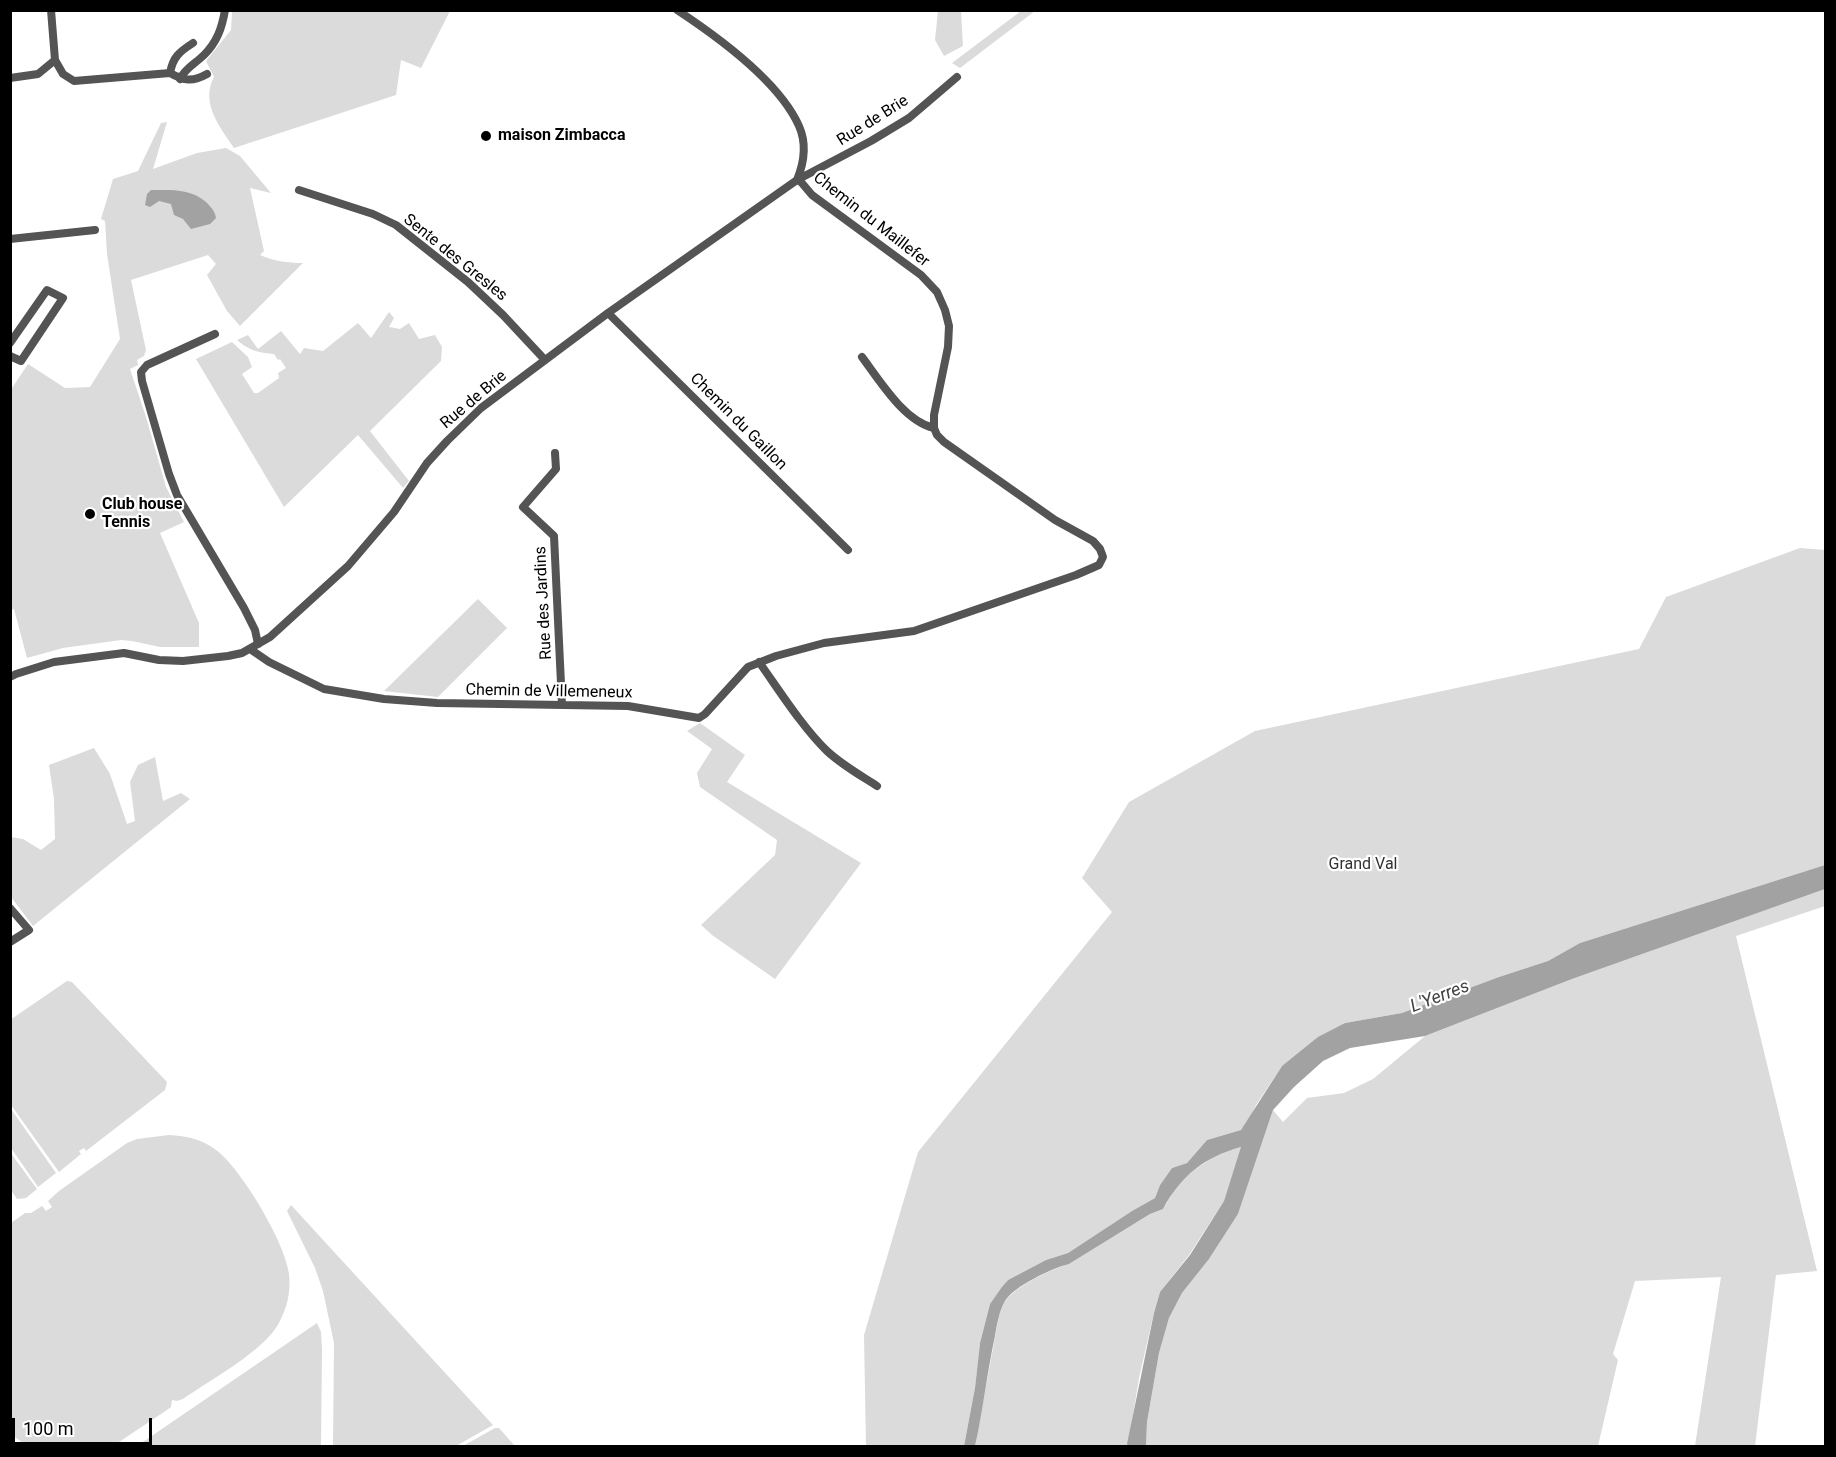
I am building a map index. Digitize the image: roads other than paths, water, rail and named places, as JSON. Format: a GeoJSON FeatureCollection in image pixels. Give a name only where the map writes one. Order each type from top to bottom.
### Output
{"type":"FeatureCollection","features":[{"type":"Feature","properties":{"kind":"street"},"geometry":{"type":"LineString","coordinates":[[51,10],[56,60],[63,74],[74,81],[170,73],[180,79],[191,81],[207,74]]}},
{"type":"Feature","properties":{"kind":"street"},"geometry":{"type":"LineString","coordinates":[[180,79],[183,72],[204,55],[215,42],[225,10]]}},
{"type":"Feature","properties":{"kind":"street","name":"Chemin du Maillefer"},"geometry":{"type":"LineString","coordinates":[[677,10],[699,24],[739,56],[785,102],[800,128],[804,145],[803,166],[797,180],[812,195],[921,275],[937,292],[949,326],[948,347],[934,415],[934,428]]}},
{"type":"Feature","properties":{"kind":"street"},"geometry":{"type":"LineString","coordinates":[[170,73],[172,61],[178,53],[193,43]]}},
{"type":"Feature","properties":{"kind":"street"},"geometry":{"type":"LineString","coordinates":[[10,78],[38,74],[56,60]]}},
{"type":"Feature","properties":{"kind":"street","name":"Rue de Brie"},"geometry":{"type":"LineString","coordinates":[[10,677],[54,662],[124,653],[159,660],[183,661],[228,656],[242,653],[270,637],[348,566],[394,512],[427,463],[481,408],[608,313],[797,180],[909,118],[957,77]]}},
{"type":"Feature","properties":{"kind":"street","name":"Sente des Gresles"},"geometry":{"type":"LineString","coordinates":[[299,190],[364,211],[396,225],[468,282],[545,360]]}},
{"type":"Feature","properties":{"kind":"street"},"geometry":{"type":"LineString","coordinates":[[10,239],[95,230]]}},
{"type":"Feature","properties":{"kind":"street"},"geometry":{"type":"LineString","coordinates":[[10,343],[47,290],[63,298],[21,361],[10,356]]}},
{"type":"Feature","properties":{"kind":"street","name":"Chemin du Gaillon"},"geometry":{"type":"LineString","coordinates":[[608,313],[848,550]]}},
{"type":"Feature","properties":{"kind":"street"},"geometry":{"type":"LineString","coordinates":[[215,334],[147,365],[141,372],[142,381],[177,495],[244,608],[255,630],[258,644]]}},
{"type":"Feature","properties":{"kind":"street"},"geometry":{"type":"LineString","coordinates":[[862,357],[902,408],[922,425],[934,428]]}},
{"type":"Feature","properties":{"kind":"street","name":"Chemin de Villemeneux"},"geometry":{"type":"LineString","coordinates":[[250,649],[269,662],[324,689],[384,699],[437,703],[628,706],[699,718],[748,667],[759,662],[824,643],[914,631],[1083,573],[1099,565],[1103,557],[1093,541],[1055,520],[944,442],[934,428]]}},
{"type":"Feature","properties":{"kind":"street","name":"Rue des Jardins"},"geometry":{"type":"LineString","coordinates":[[555,453],[556,469],[523,507],[554,536],[562,705]]}},
{"type":"Feature","properties":{"kind":"street"},"geometry":{"type":"LineString","coordinates":[[759,662],[785,699],[827,751],[877,786]]}},
{"type":"Feature","properties":{"kind":"street"},"geometry":{"type":"LineString","coordinates":[[10,908],[29,930],[10,942]]}},
{"type":"Feature","properties":{"kind":"place","name":"maison Zimbacca"},"geometry":{"type":"Point","coordinates":[486,136]}},
{"type":"Feature","properties":{"kind":"place","name":"Club house Tennis"},"geometry":{"type":"Point","coordinates":[90,514]}},
{"type":"Feature","properties":{"kind":"park label","name":"Grand Val"},"geometry":{"type":"Point","coordinates":[1363,865]}},
{"type":"Feature","properties":{"kind":"water label","name":"L'Yerres"},"geometry":{"type":"Point","coordinates":[1440,997]}}]}
